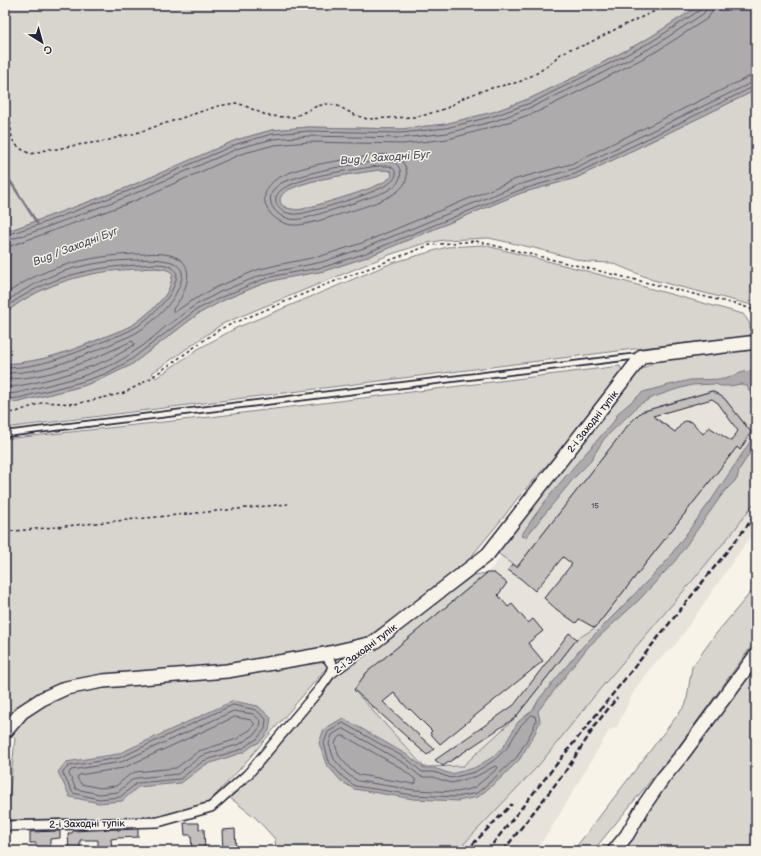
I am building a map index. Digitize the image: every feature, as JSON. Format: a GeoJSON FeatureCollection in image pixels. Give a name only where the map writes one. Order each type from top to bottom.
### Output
{"type":"FeatureCollection","features":[{"type":"Feature","properties":{"kind":"main road"},"geometry":{"type":"LineString","coordinates":[[642,356],[749,343],[756,344]]}},
{"type":"Feature","properties":{"kind":"main road","name":"2-і Заходні тупік"},"geometry":{"type":"LineString","coordinates":[[373,643],[488,554],[642,356]]}},
{"type":"Feature","properties":{"kind":"main road"},"geometry":{"type":"LineString","coordinates":[[5,732],[22,712],[42,699],[66,688],[103,681],[227,671],[325,654],[373,643]]}},
{"type":"Feature","properties":{"kind":"main road"},"geometry":{"type":"LineString","coordinates":[[614,851],[627,835],[641,810],[664,778],[756,654]]}},
{"type":"Feature","properties":{"kind":"street","name":"2-і Заходні тупік"},"geometry":{"type":"LineString","coordinates":[[5,826],[158,822],[211,807],[248,774],[330,674],[373,643]]}},
{"type":"Feature","properties":{"kind":"street"},"geometry":{"type":"LineString","coordinates":[[325,654],[333,666],[330,674]]}},
{"type":"Feature","properties":{"kind":"lane"},"geometry":{"type":"LineString","coordinates":[[5,434],[642,356]]}},
{"type":"Feature","properties":{"kind":"path"},"geometry":{"type":"LineString","coordinates":[[5,112],[10,120],[12,138],[15,144],[31,154],[49,149],[106,141],[133,134],[218,106],[236,103],[269,116],[285,118],[294,117],[318,106],[327,104],[336,105],[355,115],[367,119],[414,117],[447,108],[463,98],[496,86],[519,82],[538,73],[570,49],[585,45],[668,5]]}},
{"type":"Feature","properties":{"kind":"path"},"geometry":{"type":"LineString","coordinates":[[5,413],[16,412],[44,402],[75,404],[124,393],[148,380],[220,329],[325,285],[430,245],[476,241],[743,306],[756,311]]}},
{"type":"Feature","properties":{"kind":"path"},"geometry":{"type":"LineString","coordinates":[[5,532],[288,504]]}},
{"type":"Feature","properties":{"kind":"shaded area"},"geometry":{"type":"Polygon","coordinates":[[[5,5],[700,5],[649,38],[585,72],[531,98],[493,112],[445,124],[401,129],[309,127],[272,130],[236,140],[126,188],[5,232],[5,5]]]}},
{"type":"Feature","properties":{"kind":"shaded area"},"geometry":{"type":"Polygon","coordinates":[[[756,90],[756,306],[653,280],[612,263],[587,262],[489,238],[444,240],[422,244],[389,255],[222,324],[152,373],[156,378],[198,349],[236,328],[392,263],[447,247],[483,245],[579,269],[743,314],[750,324],[750,336],[650,347],[5,428],[5,403],[19,402],[83,386],[106,377],[131,365],[198,314],[224,300],[262,284],[324,271],[367,257],[521,193],[576,178],[756,90]]]}},
{"type":"Feature","properties":{"kind":"shaded area"},"geometry":{"type":"Polygon","coordinates":[[[378,170],[391,171],[392,176],[377,186],[337,200],[297,210],[286,208],[280,200],[286,191],[300,185],[333,177],[378,170]]]}},
{"type":"Feature","properties":{"kind":"shaded area"},"geometry":{"type":"Polygon","coordinates":[[[155,268],[169,270],[173,274],[169,287],[160,301],[137,322],[80,347],[56,355],[32,361],[5,364],[5,313],[22,301],[59,283],[84,275],[109,270],[155,268]]]}},
{"type":"Feature","properties":{"kind":"shaded area"},"geometry":{"type":"Polygon","coordinates":[[[756,349],[756,500],[736,528],[600,689],[539,765],[457,851],[276,851],[275,839],[256,818],[229,797],[253,775],[334,678],[344,669],[474,575],[487,573],[366,673],[354,690],[424,767],[463,766],[515,718],[577,639],[595,628],[737,447],[740,450],[751,432],[724,398],[712,391],[641,412],[629,424],[517,567],[496,552],[634,374],[657,360],[756,349]]]}},
{"type":"Feature","properties":{"kind":"shaded area"},"geometry":{"type":"Polygon","coordinates":[[[620,366],[622,371],[577,431],[517,499],[461,569],[329,665],[239,770],[209,802],[158,817],[7,820],[15,738],[5,736],[5,439],[210,417],[620,366]]]}},
{"type":"Feature","properties":{"kind":"shaded area"},"geometry":{"type":"Polygon","coordinates":[[[712,391],[724,398],[751,432],[739,455],[595,628],[577,639],[515,718],[463,766],[424,767],[354,690],[366,673],[487,573],[502,556],[517,567],[629,424],[641,412],[712,391]]]}},
{"type":"Feature","properties":{"kind":"shaded area"},"geometry":{"type":"Polygon","coordinates":[[[756,474],[756,528],[676,644],[655,663],[634,691],[617,727],[609,731],[549,832],[535,851],[444,851],[756,474]]]}},
{"type":"Feature","properties":{"kind":"shaded area"},"geometry":{"type":"Polygon","coordinates":[[[756,586],[756,640],[679,746],[593,851],[573,851],[686,704],[692,667],[715,635],[756,586]]]}},
{"type":"Feature","properties":{"kind":"shaded area"},"geometry":{"type":"Polygon","coordinates":[[[756,664],[756,851],[623,851],[659,794],[756,664]]]}},
{"type":"Feature","properties":{"kind":"water","name":"Bug / Заходні Буг"},"geometry":{"type":"Polygon","coordinates":[[[700,5],[756,5],[756,90],[576,178],[521,193],[367,257],[324,271],[262,284],[224,300],[198,314],[131,365],[106,377],[83,386],[19,402],[5,403],[5,364],[32,361],[58,355],[123,330],[149,313],[163,298],[168,290],[173,274],[170,271],[154,268],[111,271],[81,276],[39,292],[22,301],[5,313],[5,232],[126,188],[236,140],[272,130],[309,127],[401,129],[445,124],[493,112],[531,98],[585,72],[649,38],[700,5]],[[385,170],[333,177],[300,185],[286,191],[280,200],[286,208],[300,210],[377,186],[392,176],[391,171],[385,170]]]}},
{"type":"Feature","properties":{"kind":"water"},"geometry":{"type":"Polygon","coordinates":[[[756,370],[756,398],[747,386],[740,384],[731,386],[721,386],[715,384],[692,385],[654,397],[640,404],[604,439],[589,463],[574,478],[526,537],[521,536],[553,491],[614,421],[618,413],[643,392],[690,380],[725,379],[743,372],[756,370]]]}},
{"type":"Feature","properties":{"kind":"water"},"geometry":{"type":"Polygon","coordinates":[[[756,433],[756,443],[739,470],[737,479],[724,492],[675,561],[639,600],[589,646],[538,711],[540,721],[520,759],[501,778],[478,797],[458,801],[413,799],[354,789],[341,781],[326,764],[319,743],[324,729],[343,718],[409,756],[424,768],[434,768],[451,774],[474,768],[491,758],[504,746],[518,722],[533,710],[539,699],[584,645],[664,564],[712,499],[756,433]]]}},
{"type":"Feature","properties":{"kind":"water"},"geometry":{"type":"Polygon","coordinates":[[[233,701],[258,706],[271,718],[269,731],[260,742],[244,752],[205,765],[181,783],[138,787],[122,801],[99,803],[70,797],[58,772],[66,762],[118,754],[233,701]]]}},
{"type":"Feature","properties":{"kind":"building"},"geometry":{"type":"Polygon","coordinates":[[[712,391],[724,398],[751,432],[740,450],[737,447],[595,628],[579,619],[576,623],[556,609],[544,598],[572,564],[563,557],[535,591],[508,570],[513,564],[517,567],[629,424],[641,412],[712,391]],[[712,399],[653,416],[675,432],[684,421],[692,422],[703,434],[709,427],[731,441],[738,431],[718,403],[712,399]]]}},
{"type":"Feature","properties":{"kind":"building"},"geometry":{"type":"Polygon","coordinates":[[[487,573],[494,573],[507,583],[498,595],[508,607],[512,604],[528,623],[533,619],[543,631],[528,643],[543,661],[440,744],[430,733],[432,731],[410,709],[409,710],[394,693],[383,702],[434,749],[427,755],[354,690],[366,673],[487,573]]]}},
{"type":"Feature","properties":{"kind":"building"},"geometry":{"type":"Polygon","coordinates":[[[569,633],[577,639],[515,718],[443,766],[435,760],[514,705],[569,633]]]}},
{"type":"Feature","properties":{"kind":"building"},"geometry":{"type":"Polygon","coordinates":[[[184,823],[199,823],[199,829],[204,829],[205,851],[192,851],[191,835],[185,835],[184,823]]]}},
{"type":"Feature","properties":{"kind":"building"},"geometry":{"type":"Polygon","coordinates":[[[138,829],[138,837],[111,839],[112,851],[98,851],[98,840],[80,840],[80,851],[69,851],[68,833],[72,833],[73,831],[138,829]]]}},
{"type":"Feature","properties":{"kind":"building"},"geometry":{"type":"Polygon","coordinates":[[[235,829],[236,851],[223,851],[222,830],[235,829]]]}},
{"type":"Feature","properties":{"kind":"building"},"geometry":{"type":"Polygon","coordinates":[[[60,831],[60,838],[50,839],[50,851],[37,851],[36,843],[30,843],[30,832],[60,831]]]}},
{"type":"Feature","properties":{"kind":"waterway"},"geometry":{"type":"LineString","coordinates":[[5,173],[37,223]]}},
{"type":"Feature","properties":{"kind":"railway"},"geometry":{"type":"LineString","coordinates":[[487,851],[756,514]]}},
{"type":"Feature","properties":{"kind":"railway"},"geometry":{"type":"LineString","coordinates":[[588,734],[617,698]]}},
{"type":"Feature","properties":{"kind":"railway"},"geometry":{"type":"LineString","coordinates":[[503,851],[565,772],[592,731]]}},
{"type":"Feature","properties":{"kind":"railway"},"geometry":{"type":"LineString","coordinates":[[466,851],[512,804]]}}]}
